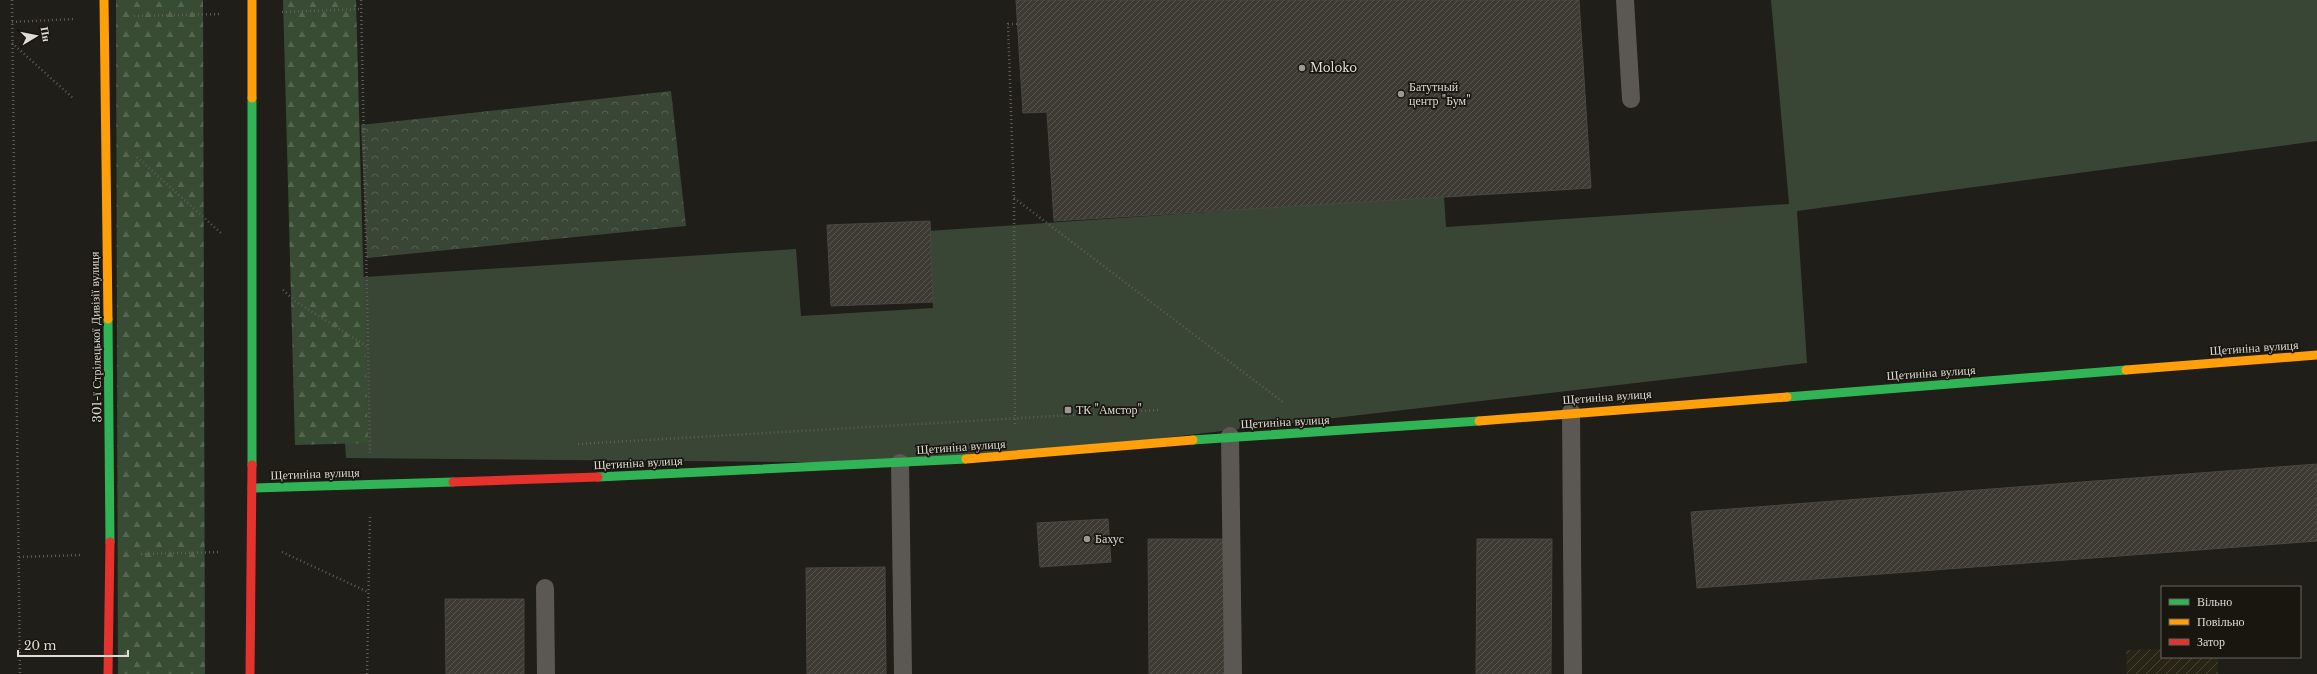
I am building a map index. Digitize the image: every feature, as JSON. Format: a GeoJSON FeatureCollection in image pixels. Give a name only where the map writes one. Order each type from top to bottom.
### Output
{"type":"FeatureCollection","features":[{"type":"Feature","properties":{"kind":"street","name":"301-ї Стрілецької Дивізії вулиця"},"geometry":{"type":"LineString","coordinates":[[104,0],[109,554],[108,674]]}},
{"type":"Feature","properties":{"kind":"street"},"geometry":{"type":"LineString","coordinates":[[250,674],[252,551],[252,0]]}},
{"type":"Feature","properties":{"kind":"street","name":"Щетиніна вулиця"},"geometry":{"type":"LineString","coordinates":[[252,488],[541,480],[900,463],[1016,455],[1230,436],[1322,433],[1571,412],[2317,355]]}},
{"type":"Feature","properties":{"kind":"lane"},"geometry":{"type":"LineString","coordinates":[[1625,0],[1632,100]]}},
{"type":"Feature","properties":{"kind":"lane"},"geometry":{"type":"LineString","coordinates":[[1571,412],[1574,674]]}},
{"type":"Feature","properties":{"kind":"lane"},"geometry":{"type":"LineString","coordinates":[[1230,436],[1233,674]]}},
{"type":"Feature","properties":{"kind":"lane"},"geometry":{"type":"LineString","coordinates":[[900,463],[903,674]]}},
{"type":"Feature","properties":{"kind":"lane"},"geometry":{"type":"LineString","coordinates":[[545,588],[546,674]]}},
{"type":"Feature","properties":{"kind":"path"},"geometry":{"type":"LineString","coordinates":[[12,0],[20,674]]}},
{"type":"Feature","properties":{"kind":"path"},"geometry":{"type":"LineString","coordinates":[[361,0],[370,453],[367,674]]}},
{"type":"Feature","properties":{"kind":"path"},"geometry":{"type":"LineString","coordinates":[[12,22],[361,9]]}},
{"type":"Feature","properties":{"kind":"path"},"geometry":{"type":"LineString","coordinates":[[1016,455],[1014,198],[1008,24],[1018,24]]}},
{"type":"Feature","properties":{"kind":"path"},"geometry":{"type":"LineString","coordinates":[[12,43],[295,301],[368,347]]}},
{"type":"Feature","properties":{"kind":"path"},"geometry":{"type":"LineString","coordinates":[[1014,198],[1284,404]]}},
{"type":"Feature","properties":{"kind":"path"},"geometry":{"type":"LineString","coordinates":[[574,445],[1015,417]]}},
{"type":"Feature","properties":{"kind":"path"},"geometry":{"type":"LineString","coordinates":[[370,453],[378,453]]}},
{"type":"Feature","properties":{"kind":"path"},"geometry":{"type":"LineString","coordinates":[[18,557],[278,550],[368,592]]}},
{"type":"Feature","properties":{"kind":"shaded area"},"geometry":{"type":"Polygon","coordinates":[[[2161,649],[2161,658],[2218,658],[2218,674],[2127,674],[2126,650],[2161,649]]]}},
{"type":"Feature","properties":{"kind":"green space"},"geometry":{"type":"Polygon","coordinates":[[[116,0],[203,0],[205,674],[118,674],[116,0]]]}},
{"type":"Feature","properties":{"kind":"green space"},"geometry":{"type":"Polygon","coordinates":[[[283,0],[356,0],[368,443],[295,445],[283,0]]]}},
{"type":"Feature","properties":{"kind":"green space"},"geometry":{"type":"Polygon","coordinates":[[[1213,0],[1579,0],[1591,188],[1444,197],[1446,227],[1789,204],[1771,0],[2317,0],[2317,141],[1797,211],[1807,363],[1016,455],[900,463],[346,458],[334,279],[796,249],[801,316],[933,308],[928,231],[1223,211],[1213,0]]]}},
{"type":"Feature","properties":{"kind":"green space"},"geometry":{"type":"Polygon","coordinates":[[[671,91],[686,226],[367,258],[361,125],[671,91]]]}},
{"type":"Feature","properties":{"kind":"building","name":"Батутный центр \"Бум\""},"geometry":{"type":"Polygon","coordinates":[[[1016,0],[1579,0],[1591,188],[1054,221],[1047,112],[1023,113],[1016,0]]]}},
{"type":"Feature","properties":{"kind":"building"},"geometry":{"type":"Polygon","coordinates":[[[930,221],[933,302],[831,306],[827,225],[930,221]]]}},
{"type":"Feature","properties":{"kind":"building"},"geometry":{"type":"Polygon","coordinates":[[[2317,464],[2317,541],[1697,588],[1691,512],[2317,464]]]}},
{"type":"Feature","properties":{"kind":"building"},"geometry":{"type":"Polygon","coordinates":[[[1108,519],[1111,562],[1040,567],[1037,523],[1108,519]]]}},
{"type":"Feature","properties":{"kind":"building"},"geometry":{"type":"Polygon","coordinates":[[[1148,539],[1223,539],[1225,674],[1149,674],[1148,539]]]}},
{"type":"Feature","properties":{"kind":"building"},"geometry":{"type":"Polygon","coordinates":[[[1477,539],[1552,539],[1551,674],[1476,674],[1477,539]]]}},
{"type":"Feature","properties":{"kind":"building"},"geometry":{"type":"Polygon","coordinates":[[[885,567],[886,674],[807,674],[806,568],[885,567]]]}},
{"type":"Feature","properties":{"kind":"building"},"geometry":{"type":"Polygon","coordinates":[[[445,599],[524,599],[524,674],[446,674],[445,599]]]}},
{"type":"Feature","properties":{"kind":"traffic: fast"},"geometry":{"type":"LineString","coordinates":[[252,98],[252,465]]}},
{"type":"Feature","properties":{"kind":"traffic: fast"},"geometry":{"type":"LineString","coordinates":[[108,319],[110,542]]}},
{"type":"Feature","properties":{"kind":"traffic: fast"},"geometry":{"type":"LineString","coordinates":[[1787,397],[2126,370]]}},
{"type":"Feature","properties":{"kind":"traffic: fast"},"geometry":{"type":"LineString","coordinates":[[1193,440],[1479,421]]}},
{"type":"Feature","properties":{"kind":"traffic: fast"},"geometry":{"type":"LineString","coordinates":[[598,477],[966,459]]}},
{"type":"Feature","properties":{"kind":"traffic: fast"},"geometry":{"type":"LineString","coordinates":[[252,488],[453,482]]}},
{"type":"Feature","properties":{"kind":"traffic: slow"},"geometry":{"type":"LineString","coordinates":[[104,0],[108,319]]}},
{"type":"Feature","properties":{"kind":"traffic: slow"},"geometry":{"type":"LineString","coordinates":[[252,0],[252,98]]}},
{"type":"Feature","properties":{"kind":"traffic: slow"},"geometry":{"type":"LineString","coordinates":[[2126,370],[2317,355]]}},
{"type":"Feature","properties":{"kind":"traffic: slow"},"geometry":{"type":"LineString","coordinates":[[1479,421],[1787,397]]}},
{"type":"Feature","properties":{"kind":"traffic: slow"},"geometry":{"type":"LineString","coordinates":[[966,459],[1193,440]]}},
{"type":"Feature","properties":{"kind":"traffic: jam"},"geometry":{"type":"LineString","coordinates":[[250,674],[252,465]]}},
{"type":"Feature","properties":{"kind":"traffic: jam"},"geometry":{"type":"LineString","coordinates":[[453,482],[598,477]]}},
{"type":"Feature","properties":{"kind":"traffic: jam"},"geometry":{"type":"LineString","coordinates":[[108,674],[110,542]]}},
{"type":"Feature","properties":{"kind":"place","name":"Moloko"},"geometry":{"type":"Point","coordinates":[1302,68]}},
{"type":"Feature","properties":{"kind":"place","name":"Батутный центр \"Бум\""},"geometry":{"type":"Point","coordinates":[1401,94]}},
{"type":"Feature","properties":{"kind":"place","name":"ТК \"Амстор\""},"geometry":{"type":"Point","coordinates":[1068,410]}},
{"type":"Feature","properties":{"kind":"place","name":"Бахус"},"geometry":{"type":"Point","coordinates":[1087,539]}}]}
